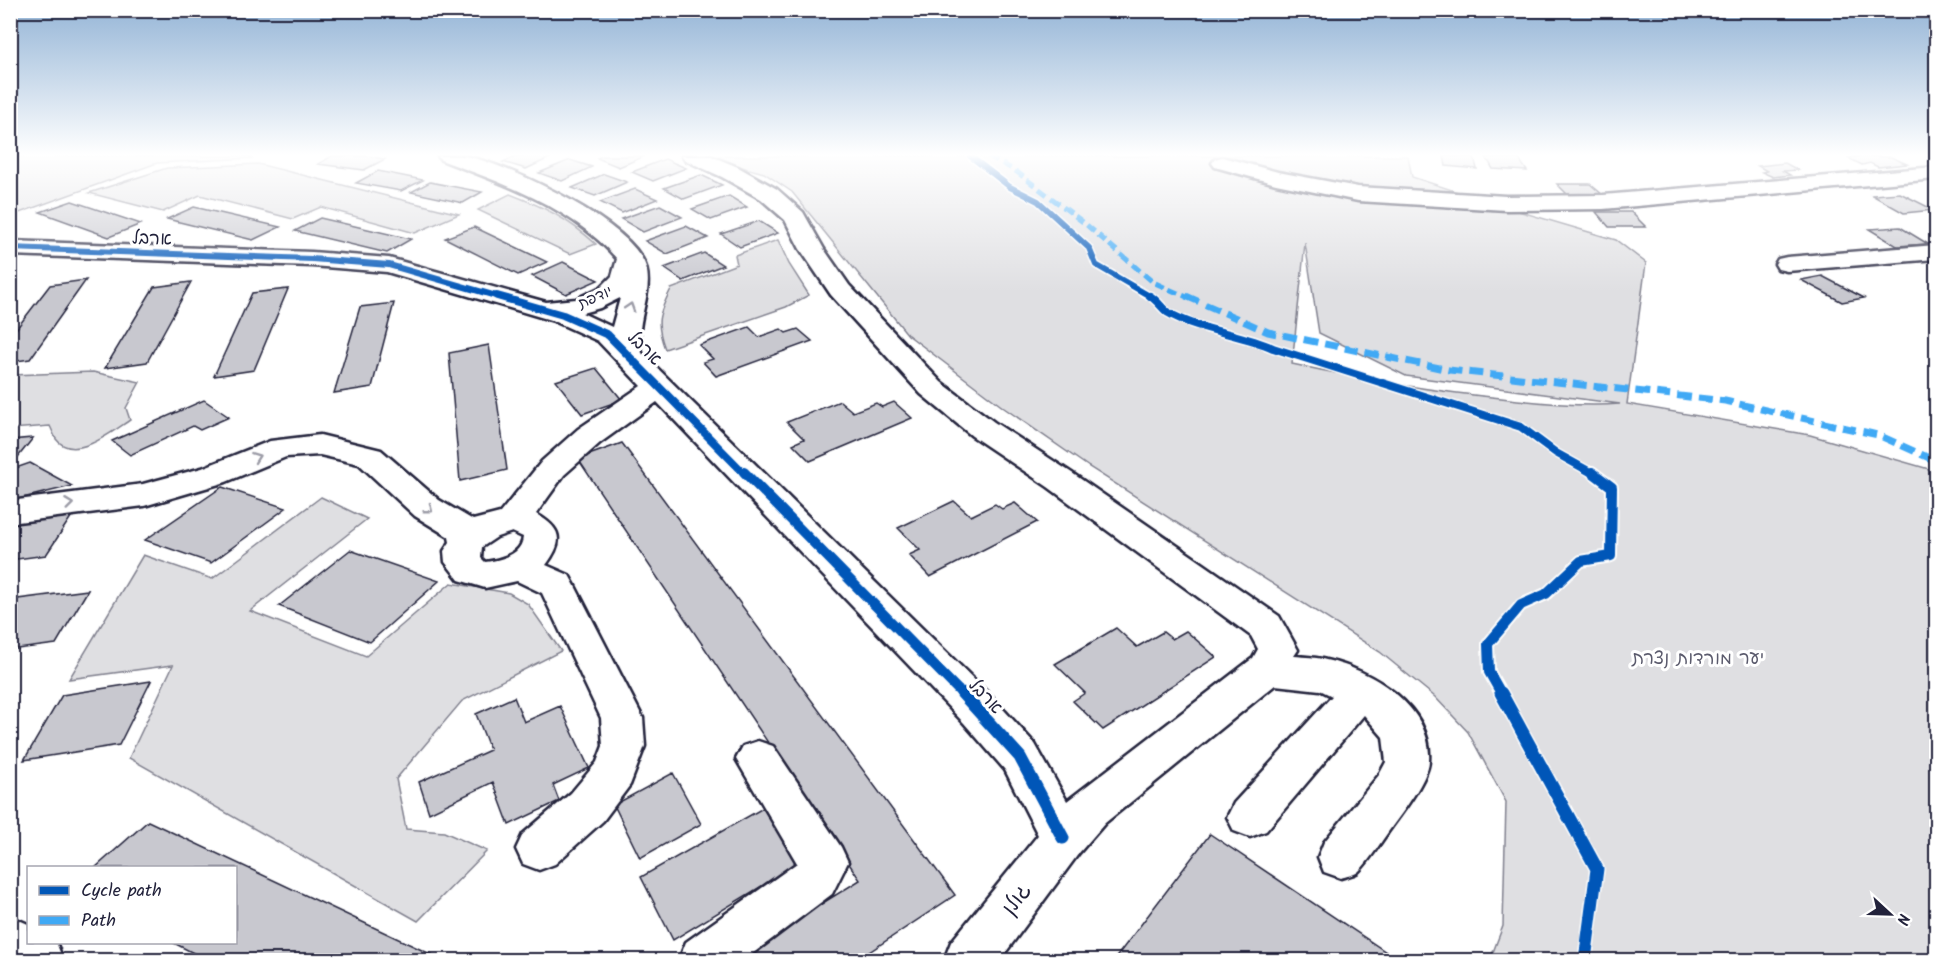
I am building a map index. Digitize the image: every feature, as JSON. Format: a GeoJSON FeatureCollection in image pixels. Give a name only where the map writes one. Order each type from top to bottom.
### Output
{"type":"FeatureCollection","features":[{"type":"Feature","properties":{"kind":"street"},"geometry":{"type":"LineString","coordinates":[[557,201],[601,230],[626,253],[630,260]]}},
{"type":"Feature","properties":{"kind":"street"},"geometry":{"type":"LineString","coordinates":[[777,201],[795,217],[812,249],[840,290],[931,388],[983,429],[1060,480],[1265,626],[1278,651],[1267,669],[1325,675],[1361,691],[1386,709],[1404,732],[1407,762],[1395,789],[1341,857]]}},
{"type":"Feature","properties":{"kind":"street"},"geometry":{"type":"LineString","coordinates":[[1493,201],[1611,201]]}},
{"type":"Feature","properties":{"kind":"street","name":"ארבל"},"geometry":{"type":"LineString","coordinates":[[10,248],[389,265],[580,320],[608,335],[979,711],[1020,758],[1063,838]]}},
{"type":"Feature","properties":{"kind":"street"},"geometry":{"type":"LineString","coordinates":[[1787,264],[1936,252]]}},
{"type":"Feature","properties":{"kind":"street","name":"יודפת"},"geometry":{"type":"LineString","coordinates":[[542,309],[578,307],[616,289],[625,277],[630,260]]}},
{"type":"Feature","properties":{"kind":"street","name":"יודפת"},"geometry":{"type":"LineString","coordinates":[[628,354],[623,340],[636,285],[634,266],[630,260]]}},
{"type":"Feature","properties":{"kind":"street"},"geometry":{"type":"LineString","coordinates":[[512,521],[553,468],[589,436],[660,386]]}},
{"type":"Feature","properties":{"kind":"street"},"geometry":{"type":"LineString","coordinates":[[10,512],[144,495],[214,475],[281,448],[320,445],[370,457],[427,508],[447,522],[466,531],[467,541]]}},
{"type":"Feature","properties":{"kind":"street"},"geometry":{"type":"LineString","coordinates":[[512,521],[534,525],[540,532],[542,540],[532,558],[518,567],[489,575],[466,569],[460,560],[461,551],[467,541],[484,528],[512,521]]}},
{"type":"Feature","properties":{"kind":"street"},"geometry":{"type":"LineString","coordinates":[[518,567],[556,584],[622,718],[624,746],[615,772],[587,807],[538,849]]}},
{"type":"Feature","properties":{"kind":"street","name":"גולן"},"geometry":{"type":"LineString","coordinates":[[969,960],[1063,838],[1089,809],[1267,669]]}},
{"type":"Feature","properties":{"kind":"street"},"geometry":{"type":"LineString","coordinates":[[1250,817],[1361,691]]}},
{"type":"Feature","properties":{"kind":"street"},"geometry":{"type":"LineString","coordinates":[[704,960],[815,878],[824,862],[758,759]]}},
{"type":"Feature","properties":{"kind":"street"},"geometry":{"type":"LineString","coordinates":[[10,940],[17,948],[38,960]]}},
{"type":"Feature","properties":{"kind":"green space"},"geometry":{"type":"Polygon","coordinates":[[[11,201],[51,201],[11,216],[11,201]]]}},
{"type":"Feature","properties":{"kind":"green space"},"geometry":{"type":"Polygon","coordinates":[[[121,201],[186,201],[163,212],[121,201]]]}},
{"type":"Feature","properties":{"kind":"green space"},"geometry":{"type":"Polygon","coordinates":[[[224,201],[408,201],[459,214],[415,233],[321,207],[293,219],[224,201]]]}},
{"type":"Feature","properties":{"kind":"green space"},"geometry":{"type":"Polygon","coordinates":[[[495,201],[528,201],[556,214],[596,244],[570,254],[478,210],[495,201]]]}},
{"type":"Feature","properties":{"kind":"green space","name":"יער מורדות נצרת"},"geometry":{"type":"Polygon","coordinates":[[[800,201],[1487,201],[1616,240],[1646,263],[1627,404],[1810,435],[1936,471],[1936,960],[1490,960],[1503,926],[1506,802],[1468,732],[1435,697],[1380,652],[1089,467],[1004,408],[908,335],[800,201]],[[1305,243],[1292,364],[1396,384],[1474,395],[1560,404],[1620,404],[1406,376],[1319,333],[1305,243]]]}},
{"type":"Feature","properties":{"kind":"green space"},"geometry":{"type":"Polygon","coordinates":[[[778,240],[789,264],[809,295],[786,307],[665,349],[659,319],[671,289],[737,264],[735,255],[778,240]]]}},
{"type":"Feature","properties":{"kind":"green space"},"geometry":{"type":"Polygon","coordinates":[[[93,372],[140,382],[126,408],[130,420],[93,443],[73,448],[64,446],[56,439],[50,426],[11,429],[11,375],[93,372]]]}},
{"type":"Feature","properties":{"kind":"green space"},"geometry":{"type":"Polygon","coordinates":[[[321,497],[367,519],[250,611],[366,656],[451,583],[509,593],[528,604],[561,651],[462,701],[396,779],[406,829],[444,832],[487,851],[418,921],[129,758],[173,665],[69,679],[143,555],[212,579],[321,497]]]}},
{"type":"Feature","properties":{"kind":"building"},"geometry":{"type":"Polygon","coordinates":[[[73,201],[141,224],[109,237],[40,212],[73,201]]]}},
{"type":"Feature","properties":{"kind":"building"},"geometry":{"type":"Polygon","coordinates":[[[602,201],[651,201],[622,213],[600,202],[602,201]]]}},
{"type":"Feature","properties":{"kind":"building"},"geometry":{"type":"Polygon","coordinates":[[[714,201],[738,201],[747,207],[711,220],[692,209],[714,201]]]}},
{"type":"Feature","properties":{"kind":"building"},"geometry":{"type":"Polygon","coordinates":[[[1883,201],[1917,201],[1934,210],[1904,213],[1883,201]]]}},
{"type":"Feature","properties":{"kind":"building"},"geometry":{"type":"Polygon","coordinates":[[[660,205],[682,217],[643,232],[621,219],[660,205]]]}},
{"type":"Feature","properties":{"kind":"building"},"geometry":{"type":"Polygon","coordinates":[[[194,207],[280,227],[253,240],[167,219],[194,207]]]}},
{"type":"Feature","properties":{"kind":"building"},"geometry":{"type":"Polygon","coordinates":[[[1596,212],[1631,212],[1646,227],[1609,227],[1596,212]]]}},
{"type":"Feature","properties":{"kind":"building"},"geometry":{"type":"Polygon","coordinates":[[[320,218],[411,239],[387,253],[295,231],[320,218]]]}},
{"type":"Feature","properties":{"kind":"building"},"geometry":{"type":"Polygon","coordinates":[[[759,221],[778,233],[740,247],[721,234],[759,221]]]}},
{"type":"Feature","properties":{"kind":"building"},"geometry":{"type":"Polygon","coordinates":[[[686,226],[708,238],[667,254],[645,241],[686,226]]]}},
{"type":"Feature","properties":{"kind":"building"},"geometry":{"type":"Polygon","coordinates":[[[474,227],[547,262],[518,275],[445,238],[474,227]]]}},
{"type":"Feature","properties":{"kind":"building"},"geometry":{"type":"Polygon","coordinates":[[[1900,227],[1928,244],[1897,246],[1869,229],[1900,227]]]}},
{"type":"Feature","properties":{"kind":"building"},"geometry":{"type":"Polygon","coordinates":[[[704,253],[723,265],[683,281],[664,268],[704,253]]]}},
{"type":"Feature","properties":{"kind":"building"},"geometry":{"type":"Polygon","coordinates":[[[563,262],[598,280],[566,294],[532,276],[563,262]]]}},
{"type":"Feature","properties":{"kind":"building"},"geometry":{"type":"Polygon","coordinates":[[[1822,276],[1864,298],[1842,302],[1801,280],[1822,276]]]}},
{"type":"Feature","properties":{"kind":"building"},"geometry":{"type":"Polygon","coordinates":[[[86,280],[30,359],[10,362],[10,337],[50,285],[86,280]]]}},
{"type":"Feature","properties":{"kind":"building"},"geometry":{"type":"Polygon","coordinates":[[[191,282],[147,362],[105,368],[154,287],[191,282]]]}},
{"type":"Feature","properties":{"kind":"building"},"geometry":{"type":"Polygon","coordinates":[[[288,289],[254,370],[214,376],[252,293],[288,289]]]}},
{"type":"Feature","properties":{"kind":"building"},"geometry":{"type":"Polygon","coordinates":[[[394,303],[372,387],[334,393],[360,307],[394,303]]]}},
{"type":"Feature","properties":{"kind":"building"},"geometry":{"type":"Polygon","coordinates":[[[749,327],[759,337],[781,329],[786,333],[798,329],[812,341],[716,376],[703,362],[713,359],[699,345],[749,327]]]}},
{"type":"Feature","properties":{"kind":"building"},"geometry":{"type":"Polygon","coordinates":[[[489,345],[507,470],[460,481],[449,353],[489,345]]]}},
{"type":"Feature","properties":{"kind":"building"},"geometry":{"type":"Polygon","coordinates":[[[596,368],[622,400],[582,414],[556,381],[596,368]]]}},
{"type":"Feature","properties":{"kind":"building"},"geometry":{"type":"Polygon","coordinates":[[[204,400],[229,417],[200,430],[193,426],[130,455],[112,441],[204,400]]]}},
{"type":"Feature","properties":{"kind":"building"},"geometry":{"type":"Polygon","coordinates":[[[840,401],[853,412],[876,403],[882,407],[894,402],[912,418],[810,461],[793,444],[804,439],[787,422],[840,401]]]}},
{"type":"Feature","properties":{"kind":"building"},"geometry":{"type":"Polygon","coordinates":[[[33,438],[10,467],[10,440],[33,438]]]}},
{"type":"Feature","properties":{"kind":"building"},"geometry":{"type":"Polygon","coordinates":[[[622,443],[955,895],[857,960],[731,960],[860,880],[578,459],[622,443]]]}},
{"type":"Feature","properties":{"kind":"building"},"geometry":{"type":"Polygon","coordinates":[[[30,463],[72,486],[10,501],[10,470],[30,463]]]}},
{"type":"Feature","properties":{"kind":"building"},"geometry":{"type":"Polygon","coordinates":[[[222,487],[286,508],[211,563],[145,540],[222,487]]]}},
{"type":"Feature","properties":{"kind":"building"},"geometry":{"type":"Polygon","coordinates":[[[954,501],[971,516],[995,504],[1002,509],[1015,503],[1037,522],[930,577],[909,555],[920,550],[898,528],[954,501]]]}},
{"type":"Feature","properties":{"kind":"building"},"geometry":{"type":"Polygon","coordinates":[[[75,511],[46,555],[10,560],[10,519],[75,511]]]}},
{"type":"Feature","properties":{"kind":"building"},"geometry":{"type":"Polygon","coordinates":[[[350,550],[439,581],[370,642],[279,606],[350,550]]]}},
{"type":"Feature","properties":{"kind":"building"},"geometry":{"type":"Polygon","coordinates":[[[88,590],[56,644],[10,650],[10,600],[88,590]]]}},
{"type":"Feature","properties":{"kind":"building"},"geometry":{"type":"Polygon","coordinates":[[[1116,628],[1137,647],[1163,632],[1172,639],[1186,631],[1216,657],[1103,730],[1073,701],[1085,693],[1055,664],[1116,628]]]}},
{"type":"Feature","properties":{"kind":"building"},"geometry":{"type":"Polygon","coordinates":[[[151,681],[119,745],[24,760],[62,695],[151,681]]]}},
{"type":"Feature","properties":{"kind":"building"},"geometry":{"type":"Polygon","coordinates":[[[514,697],[524,722],[560,706],[589,768],[553,785],[559,801],[509,825],[493,782],[429,813],[419,782],[490,750],[476,714],[514,697]]]}},
{"type":"Feature","properties":{"kind":"building"},"geometry":{"type":"Polygon","coordinates":[[[673,773],[701,824],[640,858],[614,805],[673,773]]]}},
{"type":"Feature","properties":{"kind":"building"},"geometry":{"type":"Polygon","coordinates":[[[763,808],[798,864],[673,940],[641,877],[763,808]]]}},
{"type":"Feature","properties":{"kind":"building"},"geometry":{"type":"Polygon","coordinates":[[[148,821],[443,960],[207,960],[176,944],[237,944],[237,866],[97,866],[148,821]]]}},
{"type":"Feature","properties":{"kind":"building"},"geometry":{"type":"Polygon","coordinates":[[[1210,834],[1398,960],[1114,960],[1210,834]]]}},
{"type":"Feature","properties":{"kind":"marked path"},"geometry":{"type":"LineString","coordinates":[[1056,201],[1153,282],[1268,332],[1449,370],[1725,401],[1878,435],[1936,461]]}},
{"type":"Feature","properties":{"kind":"cycle path"},"geometry":{"type":"LineString","coordinates":[[1038,201],[1089,248],[1096,265],[1155,299],[1166,311],[1198,325],[1250,338],[1273,348],[1521,427],[1556,453],[1600,477],[1612,487],[1611,556],[1581,561],[1546,594],[1521,605],[1488,644],[1489,672],[1597,869],[1585,960]]}},
{"type":"Feature","properties":{"kind":"cycle path"},"geometry":{"type":"LineString","coordinates":[[10,248],[312,259],[389,265],[563,315],[608,335],[979,711],[1020,757],[1063,838]]}}]}
